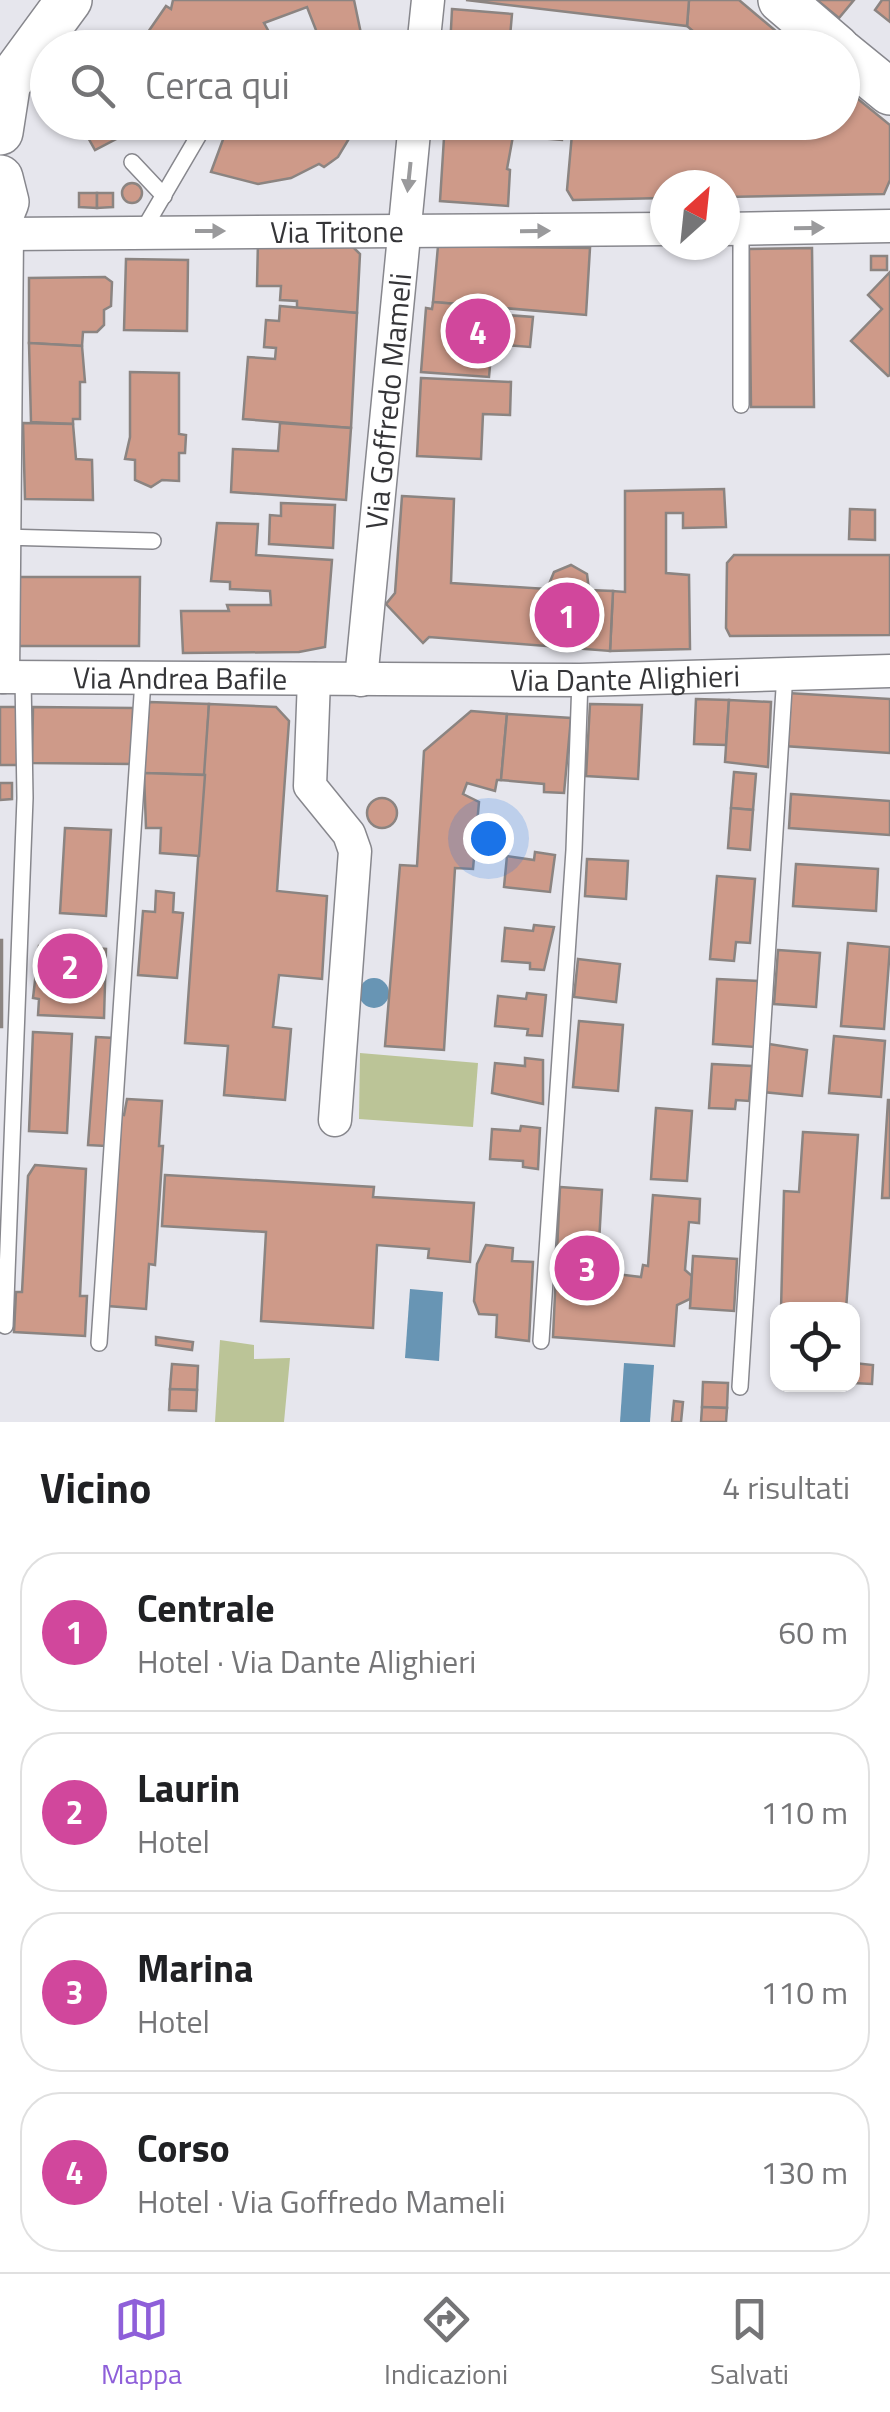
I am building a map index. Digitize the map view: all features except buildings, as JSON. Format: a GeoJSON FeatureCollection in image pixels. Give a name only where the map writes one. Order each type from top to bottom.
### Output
{"type":"FeatureCollection","features":[{"type":"Feature","properties":{"kind":"street"},"geometry":{"type":"LineString","coordinates":[[47,30],[68,0]]}},
{"type":"Feature","properties":{"kind":"street"},"geometry":{"type":"LineString","coordinates":[[425,30],[428,0]]}},
{"type":"Feature","properties":{"kind":"street"},"geometry":{"type":"LineString","coordinates":[[781,0],[815,30]]}},
{"type":"Feature","properties":{"kind":"street"},"geometry":{"type":"LineString","coordinates":[[0,132],[3,91],[30,53]]}},
{"type":"Feature","properties":{"kind":"street"},"geometry":{"type":"LineString","coordinates":[[860,68],[890,92]]}},
{"type":"Feature","properties":{"kind":"street","name":"Via Goffredo Mameli"},"geometry":{"type":"LineString","coordinates":[[361,680],[413,140]]}},
{"type":"Feature","properties":{"kind":"street"},"geometry":{"type":"LineString","coordinates":[[0,170],[6,202],[2,226],[9,677]]}},
{"type":"Feature","properties":{"kind":"street","name":"Via Tritone"},"geometry":{"type":"LineString","coordinates":[[2,226],[142,232],[650,230]]}},
{"type":"Feature","properties":{"kind":"street"},"geometry":{"type":"LineString","coordinates":[[740,229],[890,226]]}},
{"type":"Feature","properties":{"kind":"street","name":"Via Dante Alighieri"},"geometry":{"type":"LineString","coordinates":[[361,680],[580,680],[890,671]]}},
{"type":"Feature","properties":{"kind":"street","name":"Via Andrea Bafile"},"geometry":{"type":"LineString","coordinates":[[9,677],[361,680]]}},
{"type":"Feature","properties":{"kind":"street"},"geometry":{"type":"LineString","coordinates":[[314,679],[310,786],[349,834],[355,851],[336,1120]]}},
{"type":"Feature","properties":{"kind":"lane"},"geometry":{"type":"LineString","coordinates":[[142,232],[196,140]]}},
{"type":"Feature","properties":{"kind":"lane"},"geometry":{"type":"LineString","coordinates":[[132,162],[164,196]]}},
{"type":"Feature","properties":{"kind":"lane"},"geometry":{"type":"LineString","coordinates":[[734,260],[741,405]]}},
{"type":"Feature","properties":{"kind":"lane"},"geometry":{"type":"LineString","coordinates":[[4,537],[153,542]]}},
{"type":"Feature","properties":{"kind":"lane"},"geometry":{"type":"LineString","coordinates":[[740,1387],[785,673]]}},
{"type":"Feature","properties":{"kind":"lane"},"geometry":{"type":"LineString","coordinates":[[5,1326],[24,798],[9,677]]}},
{"type":"Feature","properties":{"kind":"lane"},"geometry":{"type":"LineString","coordinates":[[99,1343],[142,680]]}},
{"type":"Feature","properties":{"kind":"lane"},"geometry":{"type":"LineString","coordinates":[[541,1341],[574,850],[580,680]]}},
{"type":"Feature","properties":{"kind":"green space"},"geometry":{"type":"Polygon","coordinates":[[[360,1053],[478,1063],[473,1127],[359,1119],[360,1053]]]}},
{"type":"Feature","properties":{"kind":"green space"},"geometry":{"type":"Polygon","coordinates":[[[220,1340],[254,1345],[254,1359],[290,1358],[284,1422],[215,1422],[220,1340]]]}},
{"type":"Feature","properties":{"kind":"water"},"geometry":{"type":"Polygon","coordinates":[[[374,978],[388,987],[389,993],[380,1007],[374,1008],[360,999],[359,993],[368,979],[374,978]]]}},
{"type":"Feature","properties":{"kind":"water"},"geometry":{"type":"Polygon","coordinates":[[[410,1289],[443,1292],[439,1361],[405,1358],[410,1289]]]}},
{"type":"Feature","properties":{"kind":"water"},"geometry":{"type":"Polygon","coordinates":[[[624,1363],[654,1365],[650,1422],[620,1422],[624,1363]]]}},
{"type":"Feature","properties":{"kind":"place","name":"Corso"},"geometry":{"type":"Point","coordinates":[478,331]}},
{"type":"Feature","properties":{"kind":"place","name":"Centrale"},"geometry":{"type":"Point","coordinates":[567,615]}},
{"type":"Feature","properties":{"kind":"place","name":"Laurin"},"geometry":{"type":"Point","coordinates":[70,966]}},
{"type":"Feature","properties":{"kind":"place","name":"Marina"},"geometry":{"type":"Point","coordinates":[587,1268]}}]}
